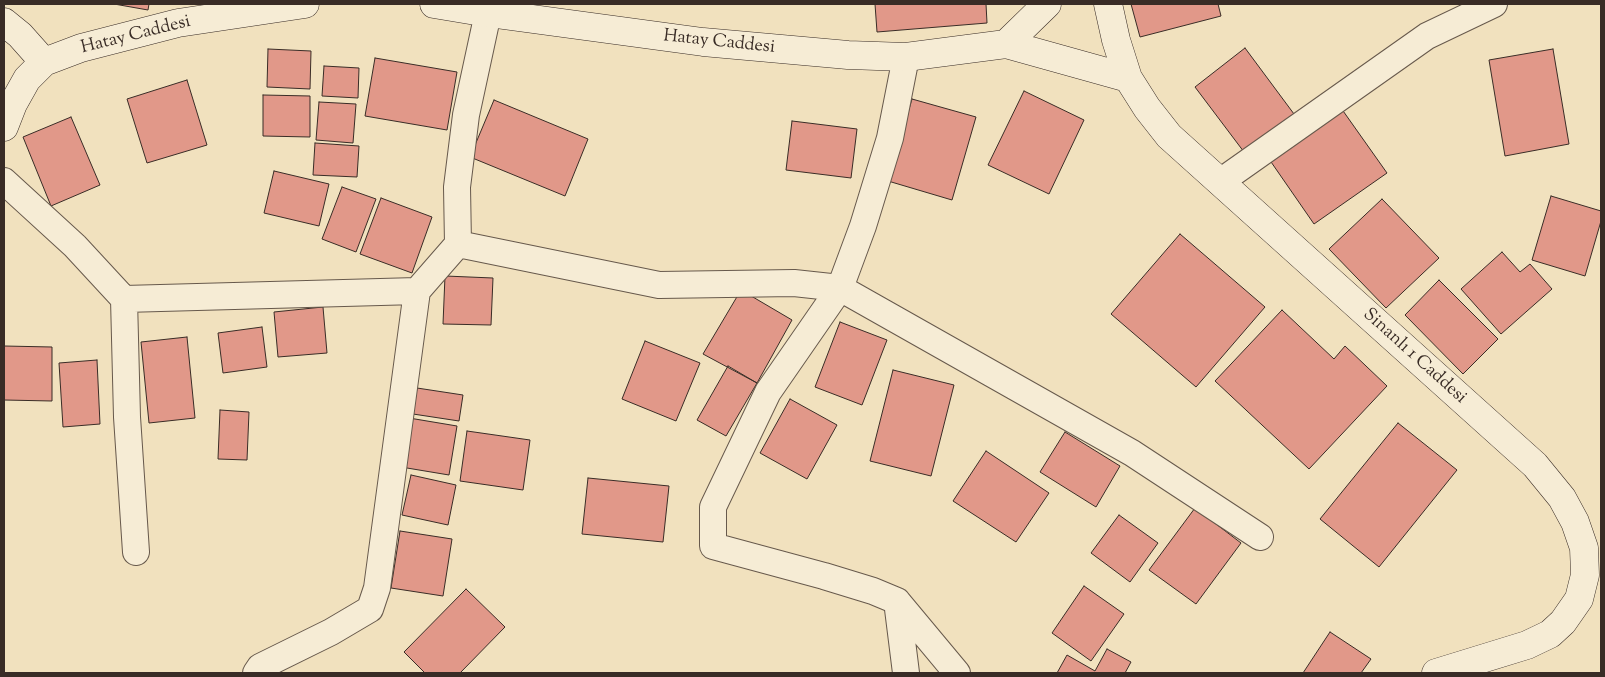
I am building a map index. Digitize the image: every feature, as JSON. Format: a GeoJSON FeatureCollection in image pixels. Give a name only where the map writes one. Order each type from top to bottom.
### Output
{"type":"FeatureCollection","features":[{"type":"Feature","properties":{"kind":"street","name":"Hatay Caddesi"},"geometry":{"type":"LineString","coordinates":[[4,127],[13,104],[28,79],[44,62],[81,48],[178,23],[305,4]]}},
{"type":"Feature","properties":{"kind":"street","name":"Hatay Caddesi"},"geometry":{"type":"LineString","coordinates":[[434,4],[703,42],[848,55],[906,57],[1006,44],[1128,78]]}},
{"type":"Feature","properties":{"kind":"street"},"geometry":{"type":"LineString","coordinates":[[1006,44],[1046,4]]}},
{"type":"Feature","properties":{"kind":"street","name":"Sinanlı 1 Caddesi"},"geometry":{"type":"LineString","coordinates":[[1108,4],[1116,40],[1128,78],[1147,108],[1169,136],[1535,465],[1562,498],[1575,522],[1584,548],[1586,575],[1579,599],[1563,622],[1550,634],[1527,645],[1436,673]]}},
{"type":"Feature","properties":{"kind":"street"},"geometry":{"type":"LineString","coordinates":[[1220,182],[1427,36],[1494,4]]}},
{"type":"Feature","properties":{"kind":"street"},"geometry":{"type":"LineString","coordinates":[[256,673],[260,667],[331,632],[370,609],[377,588],[417,291],[458,244],[457,186],[466,115],[488,13]]}},
{"type":"Feature","properties":{"kind":"street"},"geometry":{"type":"LineString","coordinates":[[4,22],[20,35],[44,62]]}},
{"type":"Feature","properties":{"kind":"street"},"geometry":{"type":"LineString","coordinates":[[906,57],[890,138],[863,226],[840,288],[768,392],[714,507],[713,546],[873,591],[897,601],[957,673]]}},
{"type":"Feature","properties":{"kind":"street"},"geometry":{"type":"LineString","coordinates":[[4,181],[75,246],[124,298],[127,417],[136,552]]}},
{"type":"Feature","properties":{"kind":"street"},"geometry":{"type":"LineString","coordinates":[[458,244],[659,285],[794,283],[840,288],[1132,453],[1260,537]]}},
{"type":"Feature","properties":{"kind":"street"},"geometry":{"type":"LineString","coordinates":[[124,298],[417,291]]}},
{"type":"Feature","properties":{"kind":"street"},"geometry":{"type":"LineString","coordinates":[[897,601],[906,673]]}},
{"type":"Feature","properties":{"kind":"building"},"geometry":{"type":"Polygon","coordinates":[[[114,4],[149,4],[148,10],[114,4]]]}},
{"type":"Feature","properties":{"kind":"building"},"geometry":{"type":"Polygon","coordinates":[[[875,4],[986,4],[987,23],[877,32],[875,4]]]}},
{"type":"Feature","properties":{"kind":"building"},"geometry":{"type":"Polygon","coordinates":[[[1131,4],[1218,4],[1221,16],[1140,37],[1131,4]]]}},
{"type":"Feature","properties":{"kind":"building"},"geometry":{"type":"Polygon","coordinates":[[[1245,48],[1294,114],[1244,152],[1195,87],[1245,48]]]}},
{"type":"Feature","properties":{"kind":"building"},"geometry":{"type":"Polygon","coordinates":[[[268,49],[311,51],[310,89],[267,87],[268,49]]]}},
{"type":"Feature","properties":{"kind":"building"},"geometry":{"type":"Polygon","coordinates":[[[1553,49],[1569,144],[1505,156],[1489,60],[1553,49]]]}},
{"type":"Feature","properties":{"kind":"building"},"geometry":{"type":"Polygon","coordinates":[[[375,58],[457,72],[447,130],[365,116],[375,58]]]}},
{"type":"Feature","properties":{"kind":"building"},"geometry":{"type":"Polygon","coordinates":[[[324,66],[359,68],[358,98],[322,96],[324,66]]]}},
{"type":"Feature","properties":{"kind":"building"},"geometry":{"type":"Polygon","coordinates":[[[187,80],[207,145],[147,163],[127,99],[187,80]]]}},
{"type":"Feature","properties":{"kind":"building"},"geometry":{"type":"Polygon","coordinates":[[[1024,91],[1084,120],[1049,194],[988,165],[1024,91]]]}},
{"type":"Feature","properties":{"kind":"building"},"geometry":{"type":"Polygon","coordinates":[[[263,95],[310,96],[310,137],[263,136],[263,95]]]}},
{"type":"Feature","properties":{"kind":"building"},"geometry":{"type":"Polygon","coordinates":[[[912,99],[976,117],[952,200],[888,181],[912,99]]]}},
{"type":"Feature","properties":{"kind":"building"},"geometry":{"type":"Polygon","coordinates":[[[494,100],[588,139],[565,196],[470,157],[494,100]]]}},
{"type":"Feature","properties":{"kind":"building"},"geometry":{"type":"Polygon","coordinates":[[[319,102],[356,104],[353,143],[316,140],[319,102]]]}},
{"type":"Feature","properties":{"kind":"building"},"geometry":{"type":"Polygon","coordinates":[[[1341,108],[1387,173],[1314,224],[1269,159],[1341,108]]]}},
{"type":"Feature","properties":{"kind":"building"},"geometry":{"type":"Polygon","coordinates":[[[71,117],[100,185],[51,206],[23,137],[71,117]]]}},
{"type":"Feature","properties":{"kind":"building"},"geometry":{"type":"Polygon","coordinates":[[[792,121],[857,129],[851,178],[786,170],[792,121]]]}},
{"type":"Feature","properties":{"kind":"building"},"geometry":{"type":"Polygon","coordinates":[[[315,143],[359,146],[357,177],[313,175],[315,143]]]}},
{"type":"Feature","properties":{"kind":"building"},"geometry":{"type":"Polygon","coordinates":[[[274,171],[329,184],[319,226],[264,213],[274,171]]]}},
{"type":"Feature","properties":{"kind":"building"},"geometry":{"type":"Polygon","coordinates":[[[342,187],[376,199],[356,252],[322,239],[342,187]]]}},
{"type":"Feature","properties":{"kind":"building"},"geometry":{"type":"Polygon","coordinates":[[[1551,196],[1601,211],[1601,221],[1585,276],[1532,260],[1551,196]]]}},
{"type":"Feature","properties":{"kind":"building"},"geometry":{"type":"Polygon","coordinates":[[[381,198],[432,217],[412,273],[360,254],[381,198]]]}},
{"type":"Feature","properties":{"kind":"building"},"geometry":{"type":"Polygon","coordinates":[[[1382,199],[1439,258],[1386,308],[1329,249],[1382,199]]]}},
{"type":"Feature","properties":{"kind":"building"},"geometry":{"type":"Polygon","coordinates":[[[1180,234],[1265,307],[1196,387],[1111,314],[1180,234]]]}},
{"type":"Feature","properties":{"kind":"building"},"geometry":{"type":"Polygon","coordinates":[[[1502,252],[1520,272],[1530,264],[1552,289],[1501,334],[1461,289],[1502,252]]]}},
{"type":"Feature","properties":{"kind":"building"},"geometry":{"type":"Polygon","coordinates":[[[445,276],[493,278],[491,325],[443,324],[445,276]]]}},
{"type":"Feature","properties":{"kind":"building"},"geometry":{"type":"Polygon","coordinates":[[[1439,280],[1498,339],[1463,374],[1405,315],[1439,280]]]}},
{"type":"Feature","properties":{"kind":"building"},"geometry":{"type":"Polygon","coordinates":[[[741,290],[792,320],[757,383],[703,354],[741,290]]]}},
{"type":"Feature","properties":{"kind":"building"},"geometry":{"type":"Polygon","coordinates":[[[323,307],[327,353],[278,357],[274,312],[323,307]]]}},
{"type":"Feature","properties":{"kind":"building"},"geometry":{"type":"Polygon","coordinates":[[[1282,310],[1334,359],[1345,346],[1387,386],[1309,469],[1215,381],[1282,310]]]}},
{"type":"Feature","properties":{"kind":"building"},"geometry":{"type":"Polygon","coordinates":[[[840,322],[887,340],[862,405],[815,387],[840,322]]]}},
{"type":"Feature","properties":{"kind":"building"},"geometry":{"type":"Polygon","coordinates":[[[262,327],[267,367],[223,373],[218,333],[262,327]]]}},
{"type":"Feature","properties":{"kind":"building"},"geometry":{"type":"Polygon","coordinates":[[[187,337],[195,418],[149,423],[141,342],[187,337]]]}},
{"type":"Feature","properties":{"kind":"building"},"geometry":{"type":"Polygon","coordinates":[[[645,341],[700,363],[676,421],[622,399],[645,341]]]}},
{"type":"Feature","properties":{"kind":"building"},"geometry":{"type":"Polygon","coordinates":[[[4,346],[52,347],[52,401],[4,400],[4,346]]]}},
{"type":"Feature","properties":{"kind":"building"},"geometry":{"type":"Polygon","coordinates":[[[97,360],[100,424],[63,427],[59,363],[97,360]]]}},
{"type":"Feature","properties":{"kind":"building"},"geometry":{"type":"Polygon","coordinates":[[[728,366],[757,383],[726,436],[697,420],[728,366]]]}},
{"type":"Feature","properties":{"kind":"building"},"geometry":{"type":"Polygon","coordinates":[[[893,370],[954,385],[931,476],[870,461],[893,370]]]}},
{"type":"Feature","properties":{"kind":"building"},"geometry":{"type":"Polygon","coordinates":[[[417,388],[463,395],[459,421],[413,414],[417,388]]]}},
{"type":"Feature","properties":{"kind":"building"},"geometry":{"type":"Polygon","coordinates":[[[790,399],[837,425],[807,479],[760,453],[790,399]]]}},
{"type":"Feature","properties":{"kind":"building"},"geometry":{"type":"Polygon","coordinates":[[[220,410],[249,412],[247,460],[218,459],[220,410]]]}},
{"type":"Feature","properties":{"kind":"building"},"geometry":{"type":"Polygon","coordinates":[[[409,418],[457,426],[449,475],[401,467],[409,418]]]}},
{"type":"Feature","properties":{"kind":"building"},"geometry":{"type":"Polygon","coordinates":[[[1398,423],[1457,470],[1379,567],[1320,519],[1398,423]]]}},
{"type":"Feature","properties":{"kind":"building"},"geometry":{"type":"Polygon","coordinates":[[[467,431],[530,440],[523,490],[460,481],[467,431]]]}},
{"type":"Feature","properties":{"kind":"building"},"geometry":{"type":"Polygon","coordinates":[[[1065,432],[1120,466],[1096,507],[1040,472],[1065,432]]]}},
{"type":"Feature","properties":{"kind":"building"},"geometry":{"type":"Polygon","coordinates":[[[986,451],[1049,493],[1016,542],[953,501],[986,451]]]}},
{"type":"Feature","properties":{"kind":"building"},"geometry":{"type":"Polygon","coordinates":[[[411,475],[456,485],[448,525],[402,515],[411,475]]]}},
{"type":"Feature","properties":{"kind":"building"},"geometry":{"type":"Polygon","coordinates":[[[588,478],[669,486],[663,542],[582,534],[588,478]]]}},
{"type":"Feature","properties":{"kind":"building"},"geometry":{"type":"Polygon","coordinates":[[[1195,508],[1241,543],[1196,604],[1149,570],[1195,508]]]}},
{"type":"Feature","properties":{"kind":"building"},"geometry":{"type":"Polygon","coordinates":[[[1119,515],[1158,543],[1130,582],[1091,553],[1119,515]]]}},
{"type":"Feature","properties":{"kind":"building"},"geometry":{"type":"Polygon","coordinates":[[[400,531],[452,539],[443,596],[391,588],[400,531]]]}},
{"type":"Feature","properties":{"kind":"building"},"geometry":{"type":"Polygon","coordinates":[[[1084,586],[1124,614],[1091,661],[1052,633],[1084,586]]]}},
{"type":"Feature","properties":{"kind":"building"},"geometry":{"type":"Polygon","coordinates":[[[466,589],[505,627],[460,673],[425,673],[404,652],[466,589]]]}},
{"type":"Feature","properties":{"kind":"building"},"geometry":{"type":"Polygon","coordinates":[[[1330,632],[1371,659],[1361,673],[1303,673],[1330,632]]]}},
{"type":"Feature","properties":{"kind":"building"},"geometry":{"type":"Polygon","coordinates":[[[1107,649],[1131,662],[1125,673],[1057,673],[1067,655],[1095,671],[1107,649]]]}}]}
